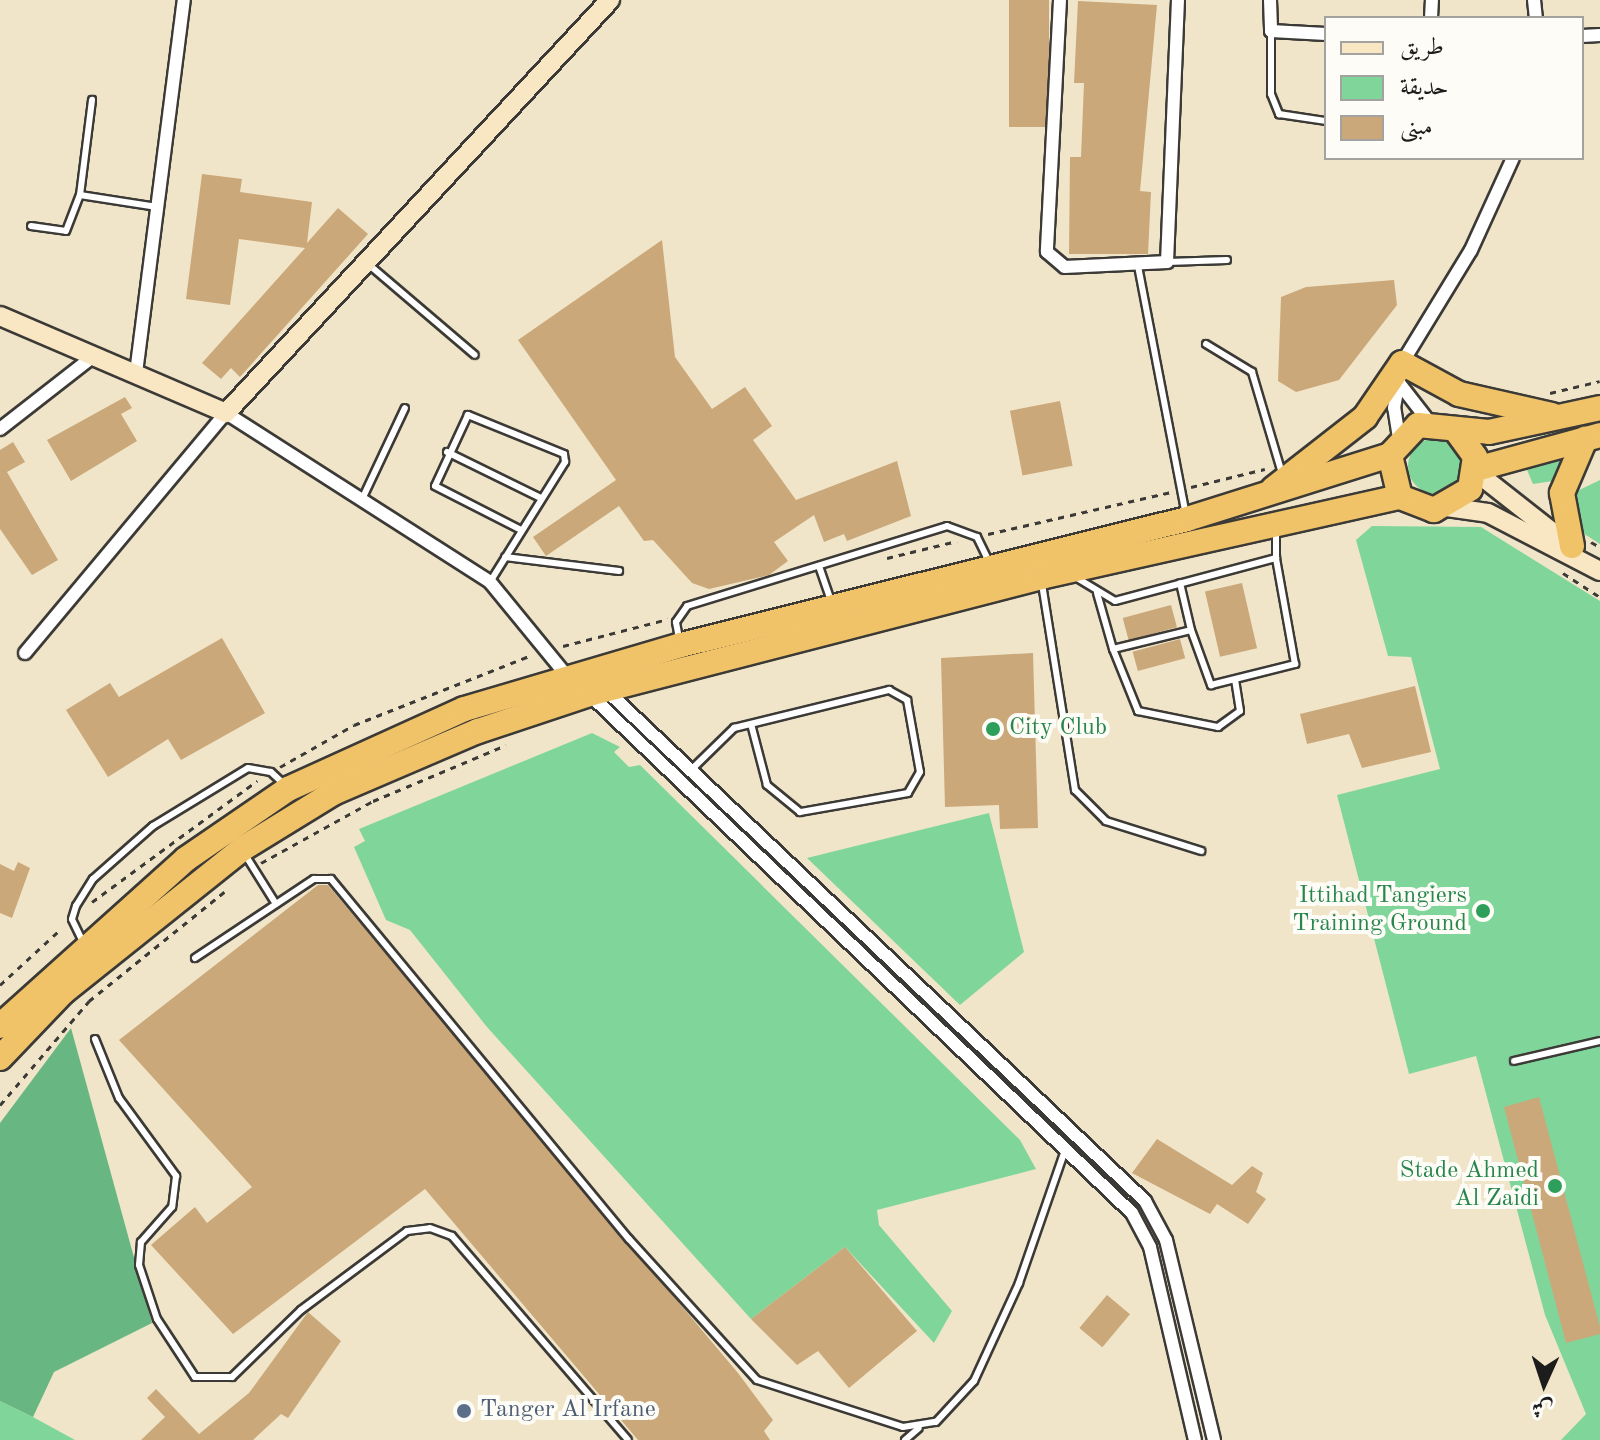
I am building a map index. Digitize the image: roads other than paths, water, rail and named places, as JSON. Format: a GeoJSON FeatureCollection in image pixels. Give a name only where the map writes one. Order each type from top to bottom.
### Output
{"type":"FeatureCollection","features":[{"type":"Feature","properties":{"kind":"highway"},"geometry":{"type":"LineString","coordinates":[[1265,496],[1365,417],[1401,373],[1459,394],[1562,417]]}},
{"type":"Feature","properties":{"kind":"highway"},"geometry":{"type":"LineString","coordinates":[[0,1026],[84,945],[186,859],[288,789],[464,709],[567,676],[681,645],[1187,519],[1265,496],[1395,446],[1430,423],[1489,432],[1600,408]]}},
{"type":"Feature","properties":{"kind":"highway"},"geometry":{"type":"LineString","coordinates":[[0,1058],[63,992],[333,793],[597,692],[1041,577],[1292,516],[1400,497],[1421,508],[1447,507],[1463,497],[1476,470],[1471,446],[1455,429]]}},
{"type":"Feature","properties":{"kind":"highway"},"geometry":{"type":"LineString","coordinates":[[1476,470],[1592,437]]}},
{"type":"Feature","properties":{"kind":"highway"},"geometry":{"type":"LineString","coordinates":[[1572,546],[1562,493],[1592,437]]}},
{"type":"Feature","properties":{"kind":"highway"},"geometry":{"type":"LineString","coordinates":[[1395,446],[1400,497]]}},
{"type":"Feature","properties":{"kind":"street"},"geometry":{"type":"LineString","coordinates":[[136,373],[184,0]]}},
{"type":"Feature","properties":{"kind":"street"},"geometry":{"type":"LineString","coordinates":[[25,653],[226,413],[368,264],[610,0]]}},
{"type":"Feature","properties":{"kind":"street"},"geometry":{"type":"LineString","coordinates":[[1060,0],[1047,252],[1065,267],[1138,266],[1167,262],[1178,0]]}},
{"type":"Feature","properties":{"kind":"street"},"geometry":{"type":"LineString","coordinates":[[1270,0],[1271,31],[1324,34]]}},
{"type":"Feature","properties":{"kind":"street"},"geometry":{"type":"LineString","coordinates":[[1395,446],[1401,373],[1483,229],[1512,160]]}},
{"type":"Feature","properties":{"kind":"street"},"geometry":{"type":"LineString","coordinates":[[0,316],[226,413],[364,495],[490,582],[567,676]]}},
{"type":"Feature","properties":{"kind":"street"},"geometry":{"type":"LineString","coordinates":[[0,429],[95,355]]}},
{"type":"Feature","properties":{"kind":"street"},"geometry":{"type":"LineString","coordinates":[[1401,373],[1430,423]]}},
{"type":"Feature","properties":{"kind":"street"},"geometry":{"type":"LineString","coordinates":[[1476,470],[1595,568]]}},
{"type":"Feature","properties":{"kind":"street"},"geometry":{"type":"LineString","coordinates":[[1447,507],[1488,513],[1595,568]]}},
{"type":"Feature","properties":{"kind":"street"},"geometry":{"type":"LineString","coordinates":[[597,692],[690,771],[1145,1201],[1166,1240],[1214,1440]]}},
{"type":"Feature","properties":{"kind":"street"},"geometry":{"type":"LineString","coordinates":[[597,692],[1120,1198],[1146,1238],[1195,1440]]}},
{"type":"Feature","properties":{"kind":"lane"},"geometry":{"type":"LineString","coordinates":[[1271,31],[1271,94],[1279,114],[1324,121]]}},
{"type":"Feature","properties":{"kind":"lane"},"geometry":{"type":"LineString","coordinates":[[31,226],[66,231],[80,195],[92,100]]}},
{"type":"Feature","properties":{"kind":"lane"},"geometry":{"type":"LineString","coordinates":[[80,195],[157,207]]}},
{"type":"Feature","properties":{"kind":"lane"},"geometry":{"type":"LineString","coordinates":[[1167,262],[1227,260]]}},
{"type":"Feature","properties":{"kind":"lane"},"geometry":{"type":"LineString","coordinates":[[368,264],[475,355]]}},
{"type":"Feature","properties":{"kind":"lane"},"geometry":{"type":"LineString","coordinates":[[1138,266],[1187,519]]}},
{"type":"Feature","properties":{"kind":"lane"},"geometry":{"type":"LineString","coordinates":[[1206,344],[1252,372],[1284,480]]}},
{"type":"Feature","properties":{"kind":"lane"},"geometry":{"type":"LineString","coordinates":[[364,495],[405,408]]}},
{"type":"Feature","properties":{"kind":"lane"},"geometry":{"type":"LineString","coordinates":[[490,582],[565,462],[559,449],[479,414],[461,420],[435,486],[521,530]]}},
{"type":"Feature","properties":{"kind":"lane"},"geometry":{"type":"LineString","coordinates":[[447,452],[541,498]]}},
{"type":"Feature","properties":{"kind":"lane"},"geometry":{"type":"LineString","coordinates":[[1180,583],[1204,681],[1235,681],[1295,664],[1276,558],[1275,533],[1292,516]]}},
{"type":"Feature","properties":{"kind":"lane"},"geometry":{"type":"LineString","coordinates":[[681,645],[676,622],[687,606],[957,526],[977,537],[991,567]]}},
{"type":"Feature","properties":{"kind":"lane"},"geometry":{"type":"LineString","coordinates":[[505,557],[619,571]]}},
{"type":"Feature","properties":{"kind":"lane"},"geometry":{"type":"LineString","coordinates":[[1067,571],[1097,593],[1115,601],[1276,558]]}},
{"type":"Feature","properties":{"kind":"lane"},"geometry":{"type":"LineString","coordinates":[[819,566],[834,607]]}},
{"type":"Feature","properties":{"kind":"lane"},"geometry":{"type":"LineString","coordinates":[[1041,577],[1075,790],[1106,821],[1201,851]]}},
{"type":"Feature","properties":{"kind":"lane"},"geometry":{"type":"LineString","coordinates":[[1097,593],[1113,649],[1138,711],[1218,727],[1240,711],[1235,681]]}},
{"type":"Feature","properties":{"kind":"lane"},"geometry":{"type":"LineString","coordinates":[[1113,649],[1191,630]]}},
{"type":"Feature","properties":{"kind":"lane"},"geometry":{"type":"LineString","coordinates":[[690,771],[734,728],[751,724],[898,690],[907,700],[920,772],[908,793],[800,812],[767,785],[751,724]]}},
{"type":"Feature","properties":{"kind":"lane"},"geometry":{"type":"LineString","coordinates":[[84,945],[72,919],[76,906],[93,879],[153,826],[248,768],[271,772],[288,789]]}},
{"type":"Feature","properties":{"kind":"lane"},"geometry":{"type":"LineString","coordinates":[[248,858],[276,904]]}},
{"type":"Feature","properties":{"kind":"lane"},"geometry":{"type":"LineString","coordinates":[[195,958],[314,879],[331,879],[638,1250],[757,1380],[919,1428]]}},
{"type":"Feature","properties":{"kind":"lane"},"geometry":{"type":"LineString","coordinates":[[95,1039],[119,1098],[176,1176],[172,1207],[141,1242],[139,1265],[157,1319],[195,1377],[232,1377],[301,1310],[407,1231],[430,1228],[452,1236],[628,1440]]}},
{"type":"Feature","properties":{"kind":"lane"},"geometry":{"type":"LineString","coordinates":[[1514,1061],[1600,1041]]}},
{"type":"Feature","properties":{"kind":"lane"},"geometry":{"type":"LineString","coordinates":[[905,1440],[919,1428],[950,1412],[974,1381],[1019,1283],[1066,1148]]}},
{"type":"Feature","properties":{"kind":"place","name":"City Club"},"geometry":{"type":"Point","coordinates":[993,729]}},
{"type":"Feature","properties":{"kind":"place","name":"Ittihad Tangiers Training Ground"},"geometry":{"type":"Point","coordinates":[1483,911]}},
{"type":"Feature","properties":{"kind":"place","name":"Stade Ahmed Al Zaidi"},"geometry":{"type":"Point","coordinates":[1555,1186]}},
{"type":"Feature","properties":{"kind":"place","name":"Tanger Al Irfane"},"geometry":{"type":"Point","coordinates":[464,1411]}}]}
